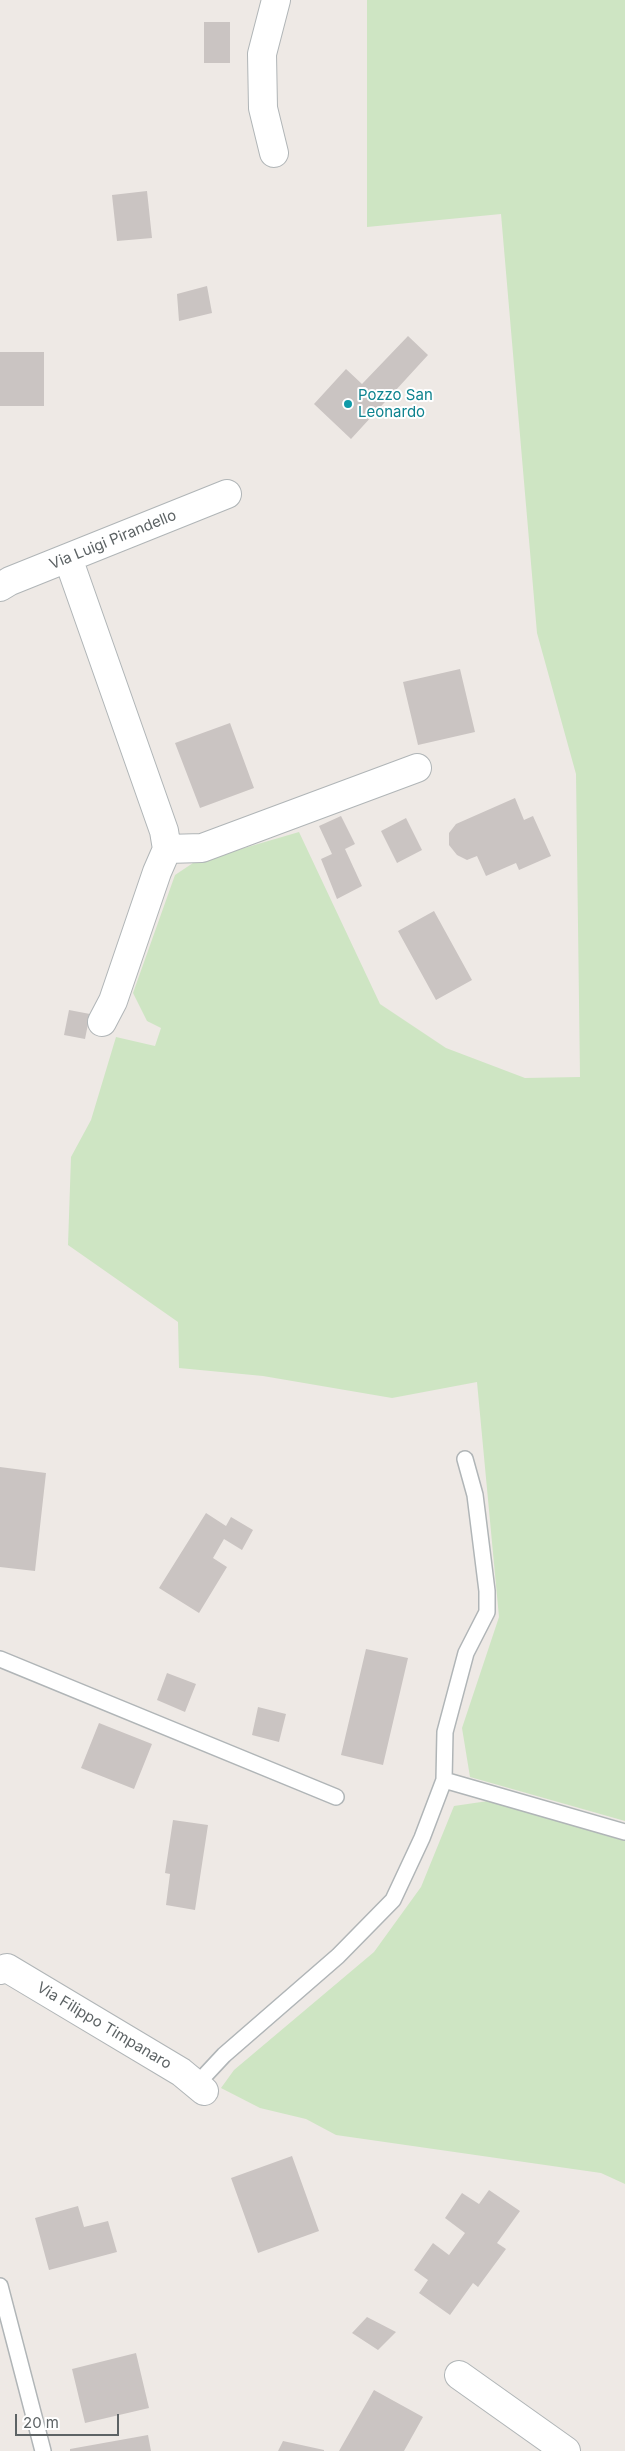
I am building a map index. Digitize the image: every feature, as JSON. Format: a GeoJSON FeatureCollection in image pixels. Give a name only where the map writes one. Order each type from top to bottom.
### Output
{"type":"FeatureCollection","features":[{"type":"Feature","properties":{"kind":"street"},"geometry":{"type":"LineString","coordinates":[[274,153],[263,108],[262,54],[276,0]]}},
{"type":"Feature","properties":{"kind":"street","name":"Via Luigi Pirandello"},"geometry":{"type":"LineString","coordinates":[[0,587],[227,494]]}},
{"type":"Feature","properties":{"kind":"street"},"geometry":{"type":"LineString","coordinates":[[68,558],[164,830],[167,849],[157,872],[113,1001],[102,1022]]}},
{"type":"Feature","properties":{"kind":"street"},"geometry":{"type":"LineString","coordinates":[[167,849],[202,848],[417,768]]}},
{"type":"Feature","properties":{"kind":"street","name":"Via Filippo Timpanaro"},"geometry":{"type":"LineString","coordinates":[[0,1970],[7,1968],[181,2072],[200,2088]]}},
{"type":"Feature","properties":{"kind":"street"},"geometry":{"type":"LineString","coordinates":[[459,2375],[566,2451]]}},
{"type":"Feature","properties":{"kind":"lane"},"geometry":{"type":"LineString","coordinates":[[200,2088],[224,2056],[338,1956],[393,1900],[422,1838],[444,1780],[445,1732],[466,1653],[487,1612],[487,1591],[474,1495],[464,1459]]}},
{"type":"Feature","properties":{"kind":"lane"},"geometry":{"type":"LineString","coordinates":[[0,1659],[336,1796]]}},
{"type":"Feature","properties":{"kind":"lane"},"geometry":{"type":"LineString","coordinates":[[444,1780],[625,1832]]}},
{"type":"Feature","properties":{"kind":"lane"},"geometry":{"type":"LineString","coordinates":[[0,2286],[43,2451]]}},
{"type":"Feature","properties":{"kind":"green space"},"geometry":{"type":"Polygon","coordinates":[[[367,0],[625,0],[625,1821],[470,1777],[462,1728],[499,1617],[477,1382],[392,1398],[263,1376],[179,1368],[178,1322],[68,1245],[71,1157],[91,1120],[116,1037],[155,1046],[161,1028],[147,1021],[133,993],[175,875],[193,863],[299,832],[380,1004],[446,1048],[525,1078],[580,1077],[576,774],[537,633],[501,214],[367,227],[367,0]]]}},
{"type":"Feature","properties":{"kind":"green space"},"geometry":{"type":"Polygon","coordinates":[[[488,1801],[625,1841],[625,2184],[601,2173],[336,2135],[306,2119],[260,2108],[221,2088],[234,2070],[374,1952],[421,1887],[454,1806],[488,1801]]]}},
{"type":"Feature","properties":{"kind":"building"},"geometry":{"type":"Polygon","coordinates":[[[204,22],[230,22],[230,63],[204,63],[204,22]]]}},
{"type":"Feature","properties":{"kind":"building"},"geometry":{"type":"Polygon","coordinates":[[[147,191],[152,238],[117,241],[112,195],[147,191]]]}},
{"type":"Feature","properties":{"kind":"building"},"geometry":{"type":"Polygon","coordinates":[[[207,286],[212,313],[179,321],[177,294],[207,286]]]}},
{"type":"Feature","properties":{"kind":"building"},"geometry":{"type":"Polygon","coordinates":[[[408,336],[428,355],[351,439],[314,404],[346,369],[362,384],[408,336]]]}},
{"type":"Feature","properties":{"kind":"building"},"geometry":{"type":"Polygon","coordinates":[[[0,352],[44,352],[44,406],[0,406],[0,352]]]}},
{"type":"Feature","properties":{"kind":"building"},"geometry":{"type":"Polygon","coordinates":[[[460,669],[475,732],[418,745],[403,682],[460,669]]]}},
{"type":"Feature","properties":{"kind":"building"},"geometry":{"type":"Polygon","coordinates":[[[230,723],[254,788],[200,808],[175,743],[230,723]]]}},
{"type":"Feature","properties":{"kind":"building"},"geometry":{"type":"Polygon","coordinates":[[[515,798],[524,820],[533,816],[551,856],[519,870],[516,863],[486,876],[477,856],[467,860],[457,855],[449,845],[449,833],[456,824],[515,798]]]}},
{"type":"Feature","properties":{"kind":"building"},"geometry":{"type":"Polygon","coordinates":[[[341,816],[355,844],[345,849],[362,886],[337,899],[321,859],[332,854],[319,826],[341,816]]]}},
{"type":"Feature","properties":{"kind":"building"},"geometry":{"type":"Polygon","coordinates":[[[406,818],[422,850],[397,863],[381,831],[406,818]]]}},
{"type":"Feature","properties":{"kind":"building"},"geometry":{"type":"Polygon","coordinates":[[[434,911],[472,980],[436,1000],[398,931],[434,911]]]}},
{"type":"Feature","properties":{"kind":"building"},"geometry":{"type":"Polygon","coordinates":[[[69,1010],[90,1014],[85,1039],[64,1035],[69,1010]]]}},
{"type":"Feature","properties":{"kind":"building"},"geometry":{"type":"Polygon","coordinates":[[[0,1467],[46,1473],[35,1571],[0,1567],[0,1467]]]}},
{"type":"Feature","properties":{"kind":"building"},"geometry":{"type":"Polygon","coordinates":[[[206,1513],[226,1526],[231,1517],[253,1530],[242,1550],[224,1539],[213,1558],[227,1567],[199,1613],[159,1588],[206,1513]]]}},
{"type":"Feature","properties":{"kind":"building"},"geometry":{"type":"Polygon","coordinates":[[[366,1649],[408,1658],[383,1765],[341,1755],[366,1649]]]}},
{"type":"Feature","properties":{"kind":"building"},"geometry":{"type":"Polygon","coordinates":[[[167,1673],[196,1684],[185,1712],[157,1700],[167,1673]]]}},
{"type":"Feature","properties":{"kind":"building"},"geometry":{"type":"Polygon","coordinates":[[[258,1707],[286,1714],[279,1742],[252,1735],[258,1707]]]}},
{"type":"Feature","properties":{"kind":"building"},"geometry":{"type":"Polygon","coordinates":[[[99,1723],[152,1744],[134,1789],[81,1768],[99,1723]]]}},
{"type":"Feature","properties":{"kind":"building"},"geometry":{"type":"Polygon","coordinates":[[[173,1820],[208,1825],[195,1910],[166,1905],[170,1874],[165,1873],[173,1820]]]}},
{"type":"Feature","properties":{"kind":"building"},"geometry":{"type":"Polygon","coordinates":[[[292,2156],[319,2231],[258,2253],[231,2178],[292,2156]]]}},
{"type":"Feature","properties":{"kind":"building"},"geometry":{"type":"Polygon","coordinates":[[[489,2190],[520,2211],[497,2243],[506,2249],[478,2287],[473,2283],[450,2315],[419,2293],[428,2280],[414,2270],[433,2243],[449,2255],[465,2233],[445,2218],[462,2193],[479,2204],[489,2190]]]}},
{"type":"Feature","properties":{"kind":"building"},"geometry":{"type":"Polygon","coordinates":[[[78,2206],[84,2227],[108,2221],[117,2252],[49,2270],[35,2218],[78,2206]]]}},
{"type":"Feature","properties":{"kind":"building"},"geometry":{"type":"Polygon","coordinates":[[[367,2317],[396,2332],[378,2350],[352,2333],[367,2317]]]}},
{"type":"Feature","properties":{"kind":"building"},"geometry":{"type":"Polygon","coordinates":[[[136,2353],[149,2408],[85,2423],[72,2369],[136,2353]]]}},
{"type":"Feature","properties":{"kind":"building"},"geometry":{"type":"Polygon","coordinates":[[[374,2390],[423,2417],[404,2451],[339,2451],[374,2390]]]}},
{"type":"Feature","properties":{"kind":"building"},"geometry":{"type":"Polygon","coordinates":[[[148,2435],[151,2451],[70,2451],[70,2449],[148,2435]]]}},
{"type":"Feature","properties":{"kind":"building"},"geometry":{"type":"Polygon","coordinates":[[[283,2441],[324,2450],[324,2451],[278,2451],[283,2441]]]}},
{"type":"Feature","properties":{"kind":"place","name":"Pozzo San Leonardo"},"geometry":{"type":"Point","coordinates":[348,404]}}]}
